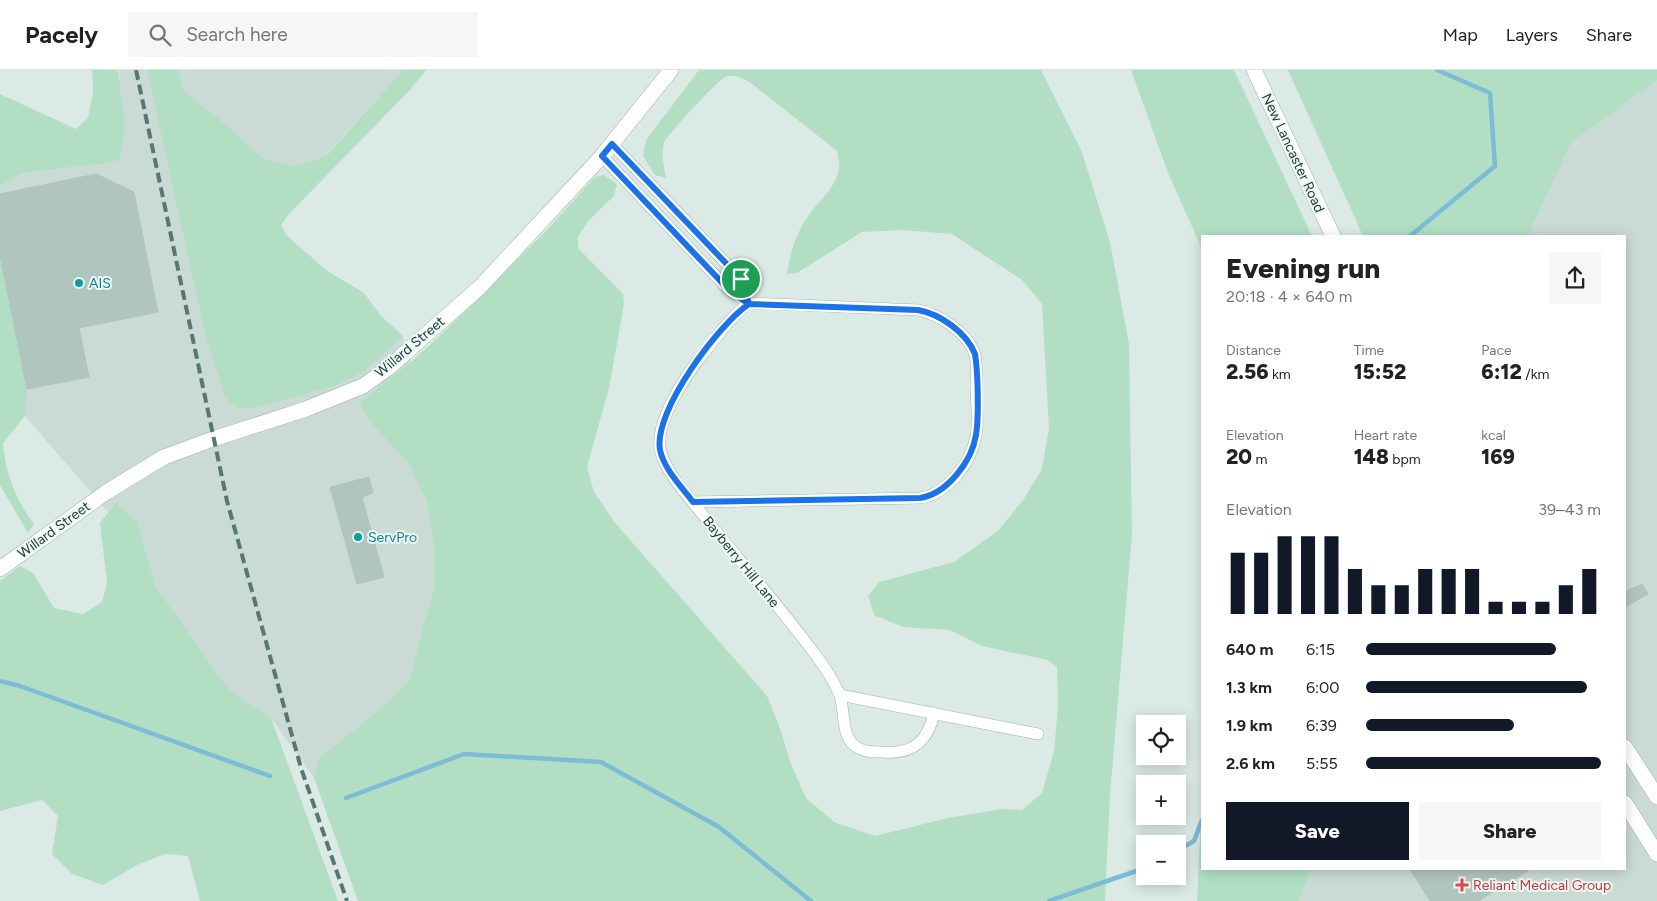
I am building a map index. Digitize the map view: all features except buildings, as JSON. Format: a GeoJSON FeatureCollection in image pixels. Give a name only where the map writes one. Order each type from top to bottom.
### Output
{"type":"FeatureCollection","features":[{"type":"Feature","properties":{"kind":"street","name":"Willard Street"},"geometry":{"type":"LineString","coordinates":[[0,570],[105,493],[164,457],[306,409],[363,386],[388,368],[480,287],[607,150],[671,70]]}},
{"type":"Feature","properties":{"kind":"street","name":"New Lancaster Road"},"geometry":{"type":"LineString","coordinates":[[1254,70],[1333,235]]}},
{"type":"Feature","properties":{"kind":"street"},"geometry":{"type":"LineString","coordinates":[[607,150],[729,290],[749,304],[911,309],[926,312],[939,317],[965,339],[975,354],[977,426],[975,440],[969,454],[952,481],[937,494],[927,497],[693,502]]}},
{"type":"Feature","properties":{"kind":"street"},"geometry":{"type":"LineString","coordinates":[[607,150],[741,279],[749,304]]}},
{"type":"Feature","properties":{"kind":"street","name":"Bayberry Hill Lane"},"geometry":{"type":"LineString","coordinates":[[749,304],[736,312],[686,376],[679,388],[662,429],[660,442],[663,458],[693,502],[816,656],[840,695],[847,732],[856,747],[864,750],[896,752],[912,748],[930,730],[934,713]]}},
{"type":"Feature","properties":{"kind":"street"},"geometry":{"type":"LineString","coordinates":[[840,695],[1038,734]]}},
{"type":"Feature","properties":{"kind":"street"},"geometry":{"type":"LineString","coordinates":[[1626,749],[1657,797]]}},
{"type":"Feature","properties":{"kind":"street"},"geometry":{"type":"LineString","coordinates":[[1626,805],[1657,854]]}},
{"type":"Feature","properties":{"kind":"shaded area"},"geometry":{"type":"Polygon","coordinates":[[[119,70],[403,70],[327,154],[307,163],[289,166],[288,215],[281,225],[286,235],[327,271],[364,293],[381,316],[403,336],[411,362],[359,402],[366,417],[410,466],[427,502],[434,548],[434,590],[410,679],[385,705],[318,759],[314,778],[271,718],[245,702],[226,686],[185,630],[156,587],[137,521],[116,502],[108,512],[25,416],[27,389],[0,255],[0,186],[23,173],[100,164],[123,110],[119,70]]]}},
{"type":"Feature","properties":{"kind":"shaded area"},"geometry":{"type":"Polygon","coordinates":[[[1657,80],[1657,901],[1299,901],[1311,870],[1626,870],[1626,235],[1528,235],[1571,143],[1657,80]]]}},
{"type":"Feature","properties":{"kind":"green space"},"geometry":{"type":"Polygon","coordinates":[[[92,70],[118,70],[124,126],[119,160],[23,173],[0,186],[0,94],[76,129],[88,118],[93,92],[92,70]]]}},
{"type":"Feature","properties":{"kind":"green space"},"geometry":{"type":"Polygon","coordinates":[[[147,70],[178,70],[183,91],[229,127],[263,159],[289,166],[307,163],[328,154],[403,70],[426,70],[410,90],[288,215],[281,225],[286,235],[327,271],[364,293],[381,316],[403,336],[365,370],[337,385],[250,409],[235,407],[225,397],[205,333],[147,70]]]}},
{"type":"Feature","properties":{"kind":"green space"},"geometry":{"type":"Polygon","coordinates":[[[699,70],[1041,70],[1082,152],[1110,242],[1129,344],[1132,534],[1110,795],[1105,901],[358,901],[314,778],[318,759],[385,705],[410,679],[434,590],[434,548],[427,502],[410,466],[366,417],[359,402],[411,362],[451,325],[542,235],[595,177],[604,175],[617,184],[614,196],[588,221],[578,237],[578,248],[623,294],[624,304],[609,388],[587,467],[594,492],[616,524],[767,696],[781,731],[790,762],[806,798],[834,822],[875,836],[948,818],[1002,809],[1022,810],[1042,793],[1054,751],[1058,708],[1057,667],[1048,660],[982,646],[950,630],[903,627],[874,615],[868,596],[879,582],[954,562],[998,531],[1023,500],[1042,469],[1049,428],[1042,304],[1022,280],[952,234],[902,230],[862,232],[797,273],[787,274],[792,249],[802,226],[831,188],[837,176],[839,165],[837,151],[751,83],[739,77],[729,76],[720,80],[713,87],[667,138],[664,143],[663,152],[666,178],[655,175],[643,156],[646,140],[699,70]]]}},
{"type":"Feature","properties":{"kind":"green space"},"geometry":{"type":"Polygon","coordinates":[[[1131,70],[1234,70],[1312,235],[1201,235],[1201,247],[1168,173],[1131,70]]]}},
{"type":"Feature","properties":{"kind":"green space"},"geometry":{"type":"Polygon","coordinates":[[[1288,70],[1657,70],[1657,80],[1571,143],[1528,235],[1363,235],[1288,70]]]}},
{"type":"Feature","properties":{"kind":"green space"},"geometry":{"type":"Polygon","coordinates":[[[0,255],[27,389],[25,416],[3,443],[4,454],[12,486],[34,524],[28,533],[0,485],[0,255]]]}},
{"type":"Feature","properties":{"kind":"green space"},"geometry":{"type":"Polygon","coordinates":[[[116,502],[137,521],[156,587],[226,686],[245,702],[271,718],[338,901],[200,901],[188,856],[165,854],[137,865],[103,885],[72,874],[52,854],[58,816],[42,800],[0,811],[0,581],[20,566],[33,573],[54,608],[83,614],[102,602],[107,583],[100,523],[116,502]]]}},
{"type":"Feature","properties":{"kind":"green space"},"geometry":{"type":"Polygon","coordinates":[[[1201,817],[1201,870],[1311,870],[1299,901],[1197,901],[1201,817]]]}},
{"type":"Feature","properties":{"kind":"waterway"},"geometry":{"type":"LineString","coordinates":[[1411,235],[1495,166],[1490,93],[1437,70]]}},
{"type":"Feature","properties":{"kind":"waterway"},"geometry":{"type":"LineString","coordinates":[[0,681],[20,686],[270,776]]}},
{"type":"Feature","properties":{"kind":"waterway"},"geometry":{"type":"LineString","coordinates":[[346,798],[464,754],[601,762],[719,827],[811,901]]}},
{"type":"Feature","properties":{"kind":"waterway"},"geometry":{"type":"LineString","coordinates":[[1186,846],[1194,841],[1201,823]]}},
{"type":"Feature","properties":{"kind":"waterway"},"geometry":{"type":"LineString","coordinates":[[1049,901],[1136,871]]}},
{"type":"Feature","properties":{"kind":"railway"},"geometry":{"type":"LineString","coordinates":[[136,70],[227,501],[301,768],[347,901]]}},
{"type":"Feature","properties":{"kind":"place","name":"AIS"},"geometry":{"type":"Point","coordinates":[79,283]}},
{"type":"Feature","properties":{"kind":"place","name":"ServPro"},"geometry":{"type":"Point","coordinates":[358,537]}},
{"type":"Feature","properties":{"kind":"place","name":"Reliant Medical Group"},"geometry":{"type":"Point","coordinates":[1462,885]}},
{"type":"Feature","properties":{"kind":"route"},"geometry":{"type":"LineString","coordinates":[[741,279],[612,144],[602,156],[729,290],[749,304],[736,312],[686,376],[662,429],[660,448],[663,458],[667,467],[693,502],[920,498],[937,494],[952,481],[973,447],[976,434],[976,359],[974,350],[958,332],[933,314],[911,309],[749,304],[741,279]]}}]}
